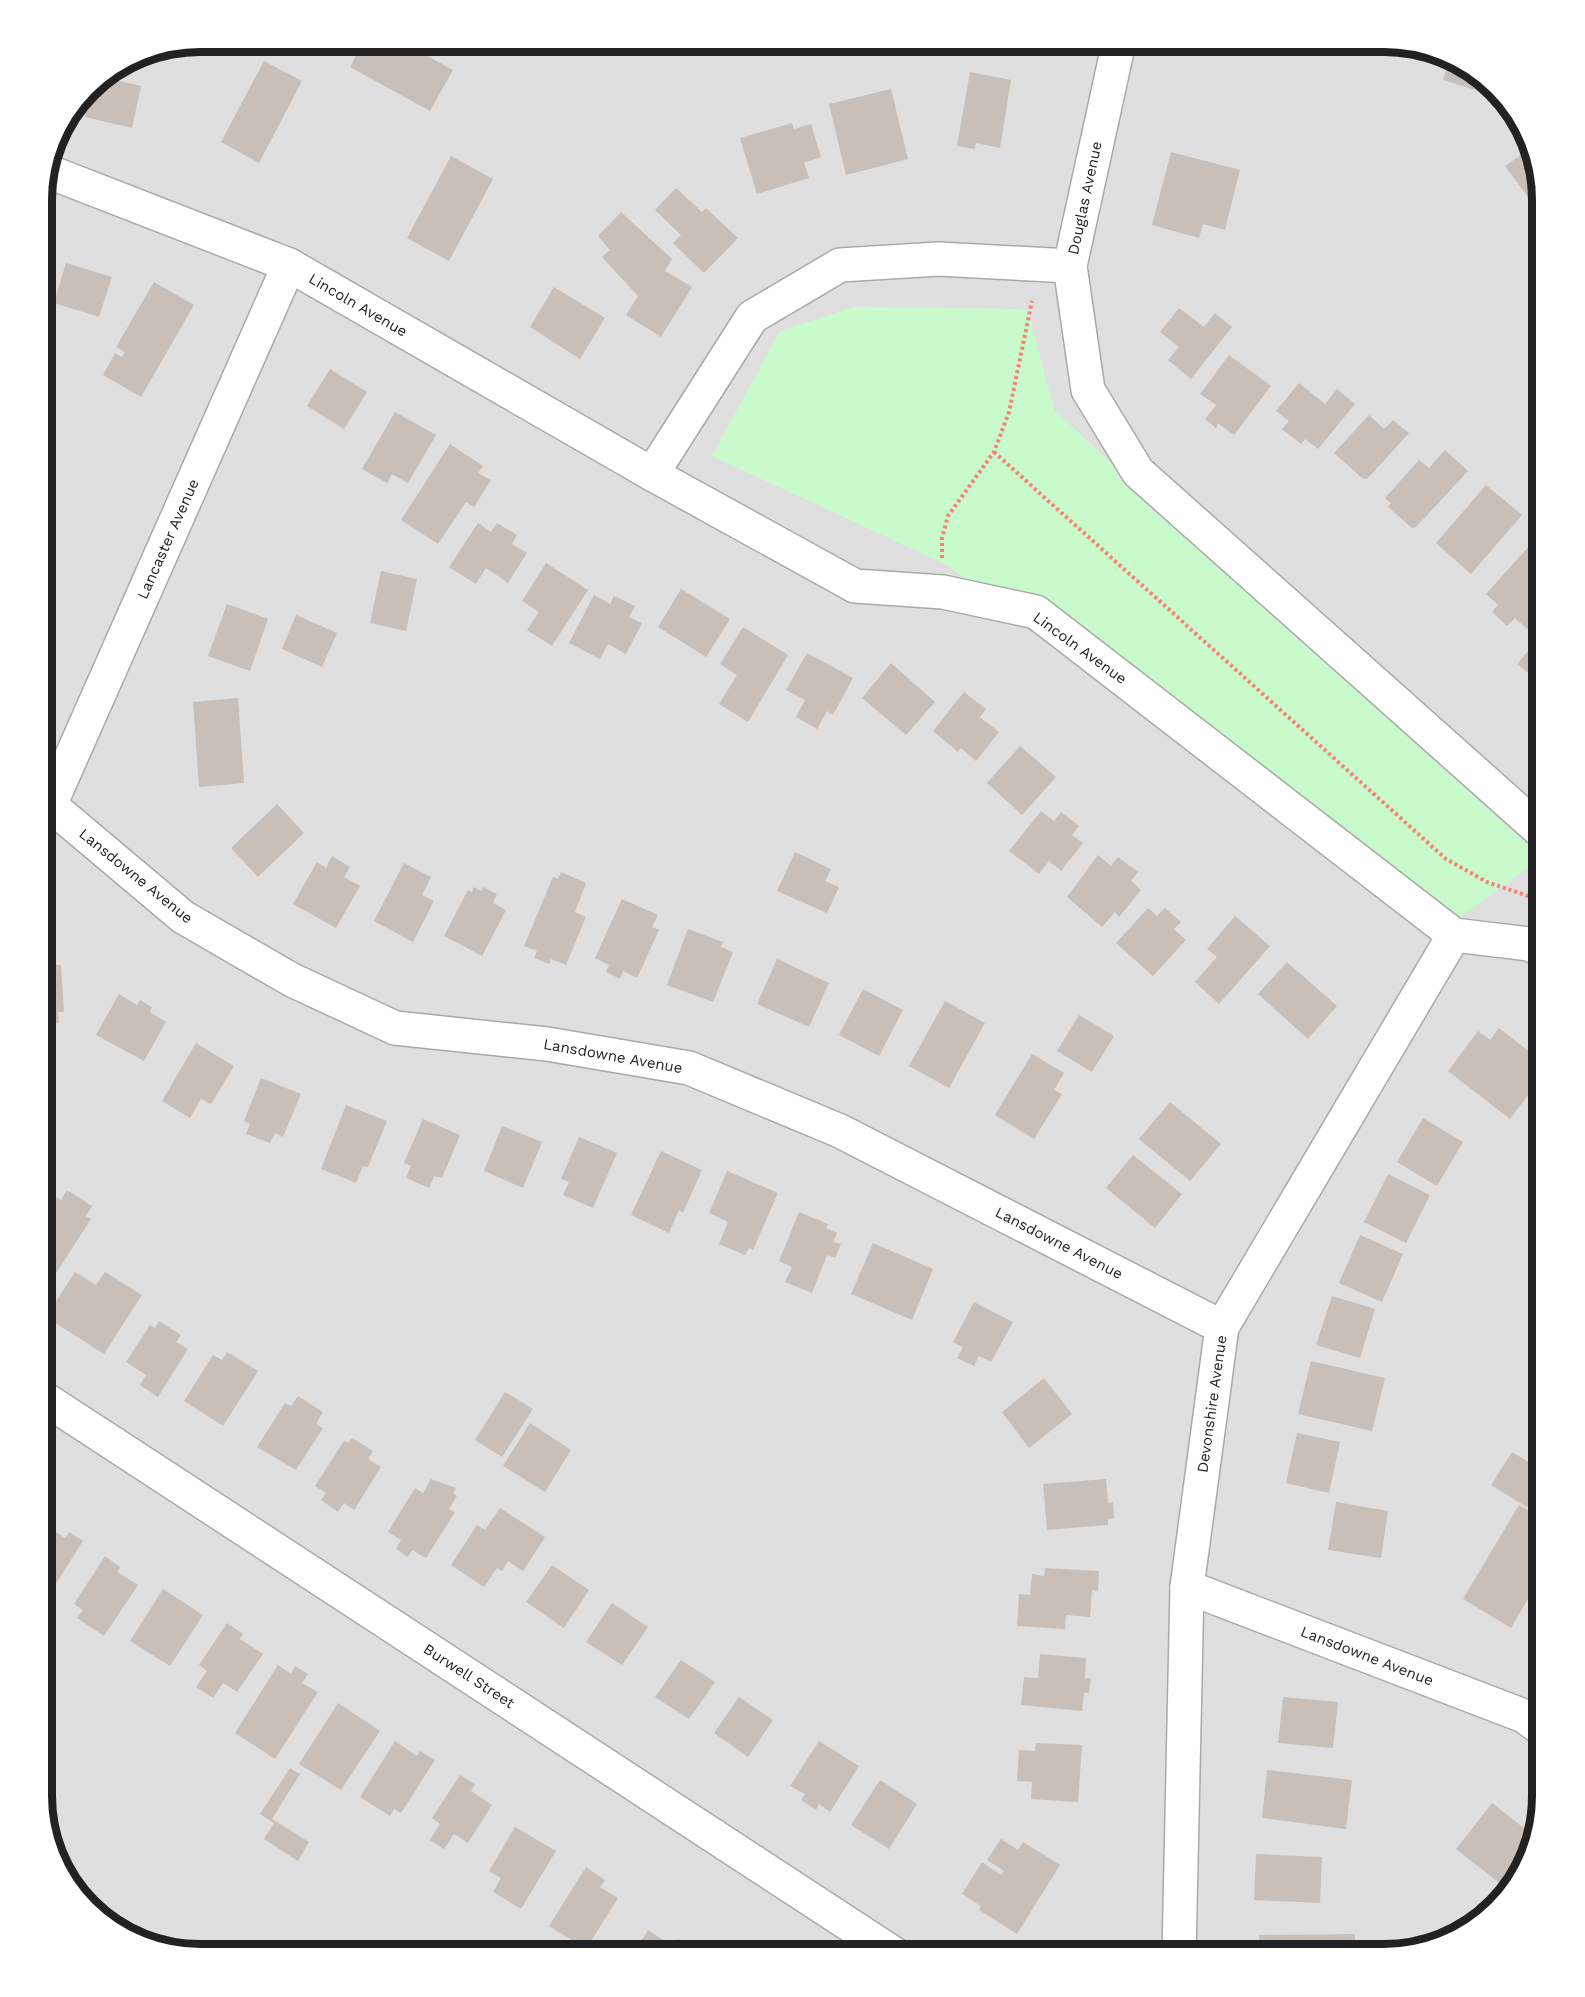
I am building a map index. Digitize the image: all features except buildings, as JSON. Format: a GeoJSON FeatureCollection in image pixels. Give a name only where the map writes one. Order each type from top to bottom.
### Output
{"type":"FeatureCollection","features":[{"type":"Feature","properties":{"kind":"street","name":"Douglas Avenue"},"geometry":{"type":"LineString","coordinates":[[1116,53],[1058,265],[1088,390],[1138,472],[1532,823]]}},
{"type":"Feature","properties":{"kind":"street","name":"Lincoln Avenue"},"geometry":{"type":"LineString","coordinates":[[55,174],[290,265],[652,474],[855,586],[943,592],[1036,612],[1454,935]]}},
{"type":"Feature","properties":{"kind":"street"},"geometry":{"type":"LineString","coordinates":[[652,474],[752,317],[840,265],[939,259],[1058,265]]}},
{"type":"Feature","properties":{"kind":"street","name":"Lancaster Avenue"},"geometry":{"type":"LineString","coordinates":[[53,792],[290,265]]}},
{"type":"Feature","properties":{"kind":"street","name":"Lansdowne Avenue"},"geometry":{"type":"LineString","coordinates":[[53,812],[183,917],[292,980],[395,1028],[547,1044],[689,1068],[840,1131],[1222,1327]]}},
{"type":"Feature","properties":{"kind":"street"},"geometry":{"type":"LineString","coordinates":[[1454,935],[1532,946]]}},
{"type":"Feature","properties":{"kind":"street","name":"Devonshire Avenue"},"geometry":{"type":"LineString","coordinates":[[1179,1944],[1187,1587],[1222,1327],[1454,935]]}},
{"type":"Feature","properties":{"kind":"street","name":"Burwell Street"},"geometry":{"type":"LineString","coordinates":[[52,1404],[879,1944]]}},
{"type":"Feature","properties":{"kind":"street","name":"Lansdowne Avenue"},"geometry":{"type":"LineString","coordinates":[[1187,1587],[1524,1716],[1532,1722]]}},
{"type":"Feature","properties":{"kind":"path"},"geometry":{"type":"LineString","coordinates":[[943,592],[942,538],[948,516],[994,452],[1010,412],[1028,309],[1058,265]]}},
{"type":"Feature","properties":{"kind":"path"},"geometry":{"type":"LineString","coordinates":[[994,452],[1446,859],[1487,882],[1532,897]]}},
{"type":"Feature","properties":{"kind":"shaded area"},"geometry":{"type":"Polygon","coordinates":[[[191,53],[1394,53],[1432,60],[1458,72],[1482,89],[1508,118],[1527,162],[1532,201],[1532,1806],[1525,1844],[1508,1879],[1482,1908],[1467,1920],[1432,1937],[1413,1942],[1384,1944],[201,1944],[162,1939],[126,1925],[103,1908],[77,1879],[60,1844],[55,1825],[52,1796],[53,191],[58,162],[72,126],[83,110],[103,89],[126,72],[144,64],[172,55],[191,53]]]}},
{"type":"Feature","properties":{"kind":"green space"},"geometry":{"type":"Polygon","coordinates":[[[854,307],[1028,309],[1054,410],[1532,849],[1532,865],[1438,933],[947,565],[712,456],[780,331],[854,307]]]}}]}
